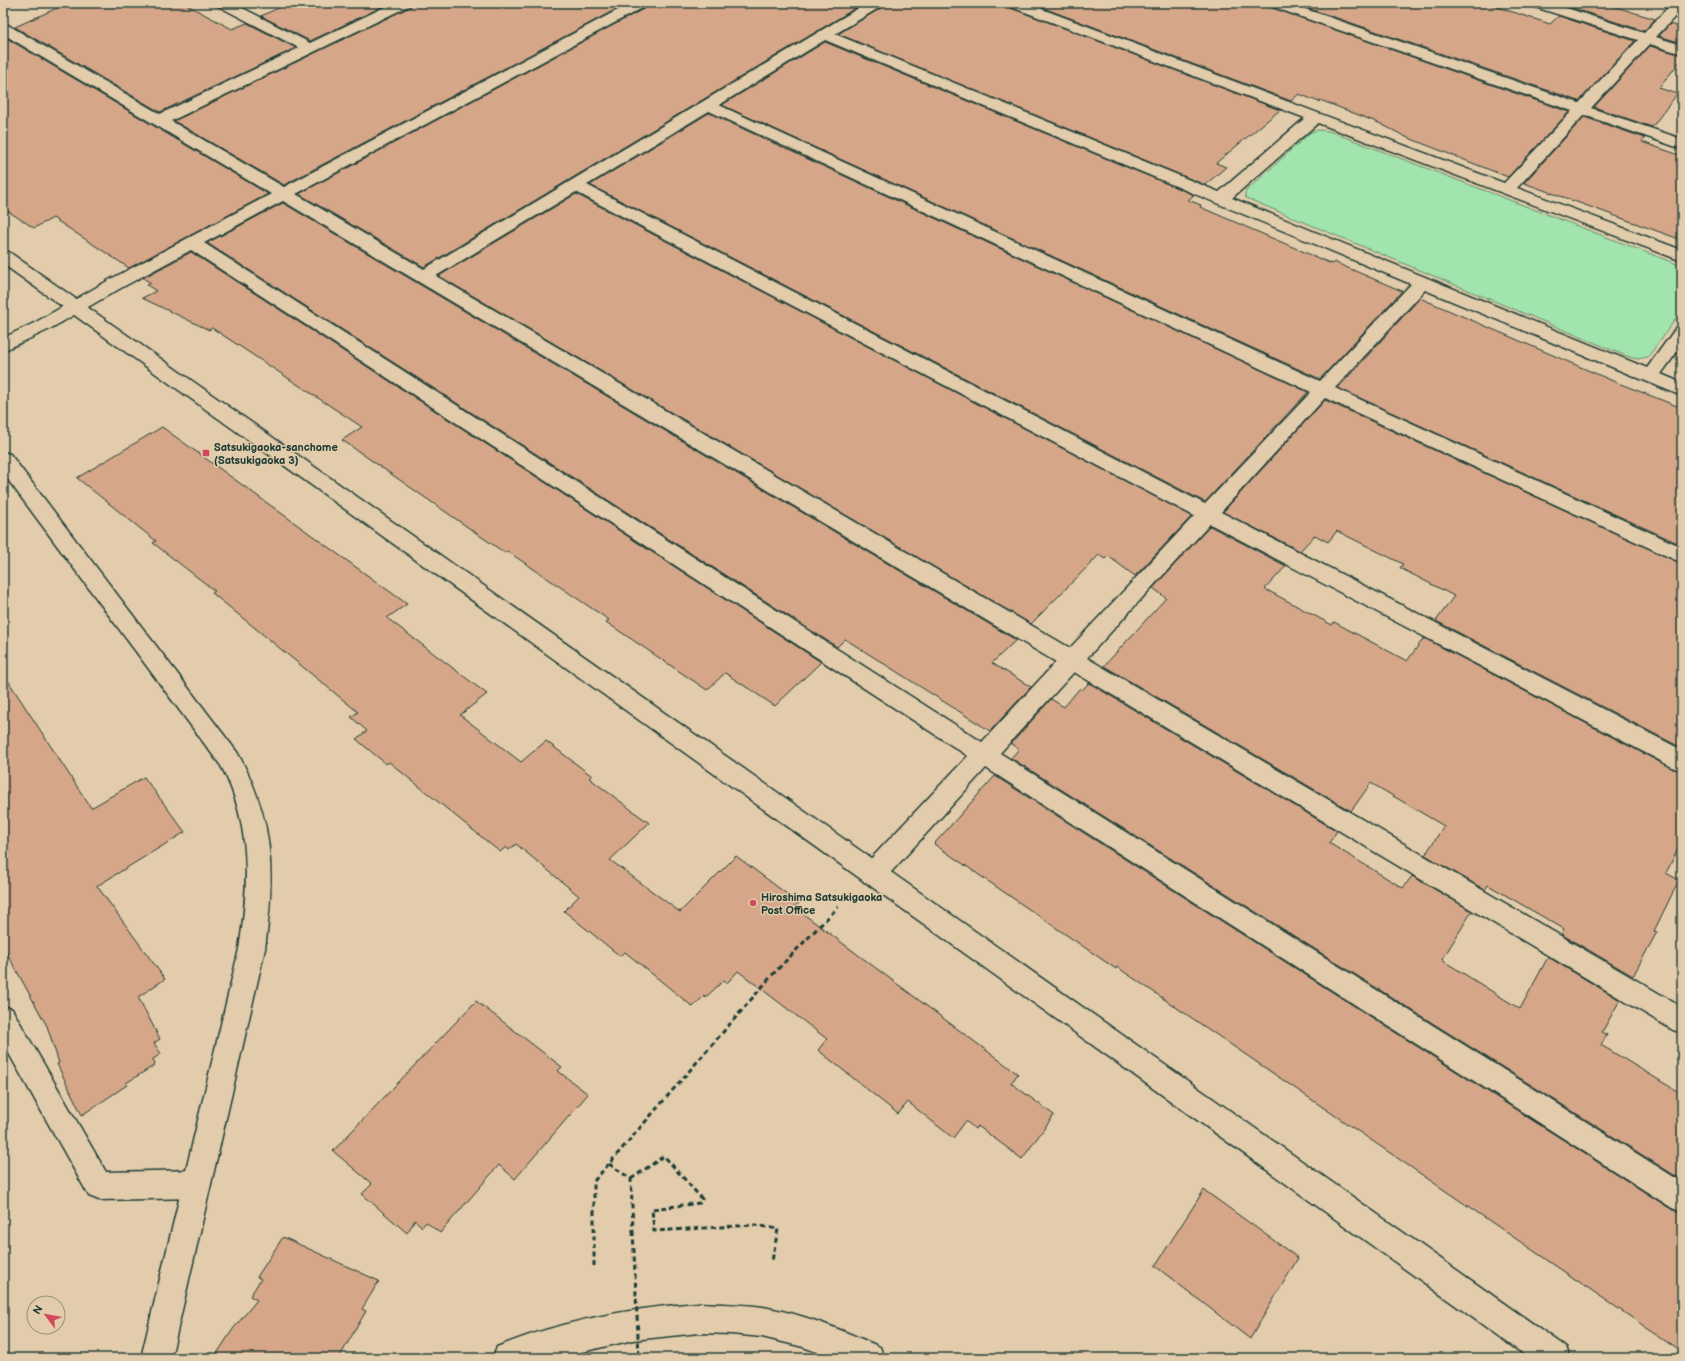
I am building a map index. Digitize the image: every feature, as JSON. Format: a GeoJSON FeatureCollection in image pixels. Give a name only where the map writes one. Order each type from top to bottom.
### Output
{"type":"FeatureCollection","features":[{"type":"Feature","properties":{"kind":"street"},"geometry":{"type":"LineString","coordinates":[[223,3],[310,48]]}},
{"type":"Feature","properties":{"kind":"street"},"geometry":{"type":"LineString","coordinates":[[160,120],[404,3]]}},
{"type":"Feature","properties":{"kind":"street"},"geometry":{"type":"LineString","coordinates":[[3,346],[192,243],[641,3]]}},
{"type":"Feature","properties":{"kind":"street"},"geometry":{"type":"LineString","coordinates":[[423,277],[877,3]]}},
{"type":"Feature","properties":{"kind":"street"},"geometry":{"type":"LineString","coordinates":[[1014,3],[1682,256]]}},
{"type":"Feature","properties":{"kind":"street"},"geometry":{"type":"LineString","coordinates":[[1275,3],[1682,144]]}},
{"type":"Feature","properties":{"kind":"street"},"geometry":{"type":"LineString","coordinates":[[1537,3],[1682,50]]}},
{"type":"Feature","properties":{"kind":"street"},"geometry":{"type":"LineString","coordinates":[[1507,190],[1680,3]]}},
{"type":"Feature","properties":{"kind":"street"},"geometry":{"type":"LineString","coordinates":[[3,28],[160,120],[283,195],[1682,1021]]}},
{"type":"Feature","properties":{"kind":"street"},"geometry":{"type":"LineString","coordinates":[[825,34],[1682,390]]}},
{"type":"Feature","properties":{"kind":"street"},"geometry":{"type":"LineString","coordinates":[[708,105],[1682,556]]}},
{"type":"Feature","properties":{"kind":"street"},"geometry":{"type":"LineString","coordinates":[[1221,199],[1316,117]]}},
{"type":"Feature","properties":{"kind":"street"},"geometry":{"type":"LineString","coordinates":[[575,185],[1682,761]]}},
{"type":"Feature","properties":{"kind":"street"},"geometry":{"type":"LineString","coordinates":[[192,243],[984,755],[1682,1198]]}},
{"type":"Feature","properties":{"kind":"street"},"geometry":{"type":"LineString","coordinates":[[3,256],[1555,1358]]}},
{"type":"Feature","properties":{"kind":"street"},"geometry":{"type":"LineString","coordinates":[[873,874],[1423,282]]}},
{"type":"Feature","properties":{"kind":"street"},"geometry":{"type":"LineString","coordinates":[[1650,377],[1682,332]]}},
{"type":"Feature","properties":{"kind":"street"},"geometry":{"type":"LineString","coordinates":[[3,459],[229,758],[243,786],[253,816],[258,846],[260,878],[258,913],[252,949],[156,1358]]}},
{"type":"Feature","properties":{"kind":"street"},"geometry":{"type":"LineString","coordinates":[[3,1018],[99,1186],[197,1184]]}},
{"type":"Feature","properties":{"kind":"street"},"geometry":{"type":"LineString","coordinates":[[508,1358],[580,1335],[623,1327],[697,1318],[762,1322],[797,1330],[833,1342],[868,1358]]}},
{"type":"Feature","properties":{"kind":"path"},"geometry":{"type":"LineString","coordinates":[[594,1266],[594,1181],[775,972],[838,907]]}},
{"type":"Feature","properties":{"kind":"path"},"geometry":{"type":"LineString","coordinates":[[631,1182],[664,1156],[702,1199],[700,1203],[652,1209],[654,1231],[755,1225],[778,1229],[772,1261]]}},
{"type":"Feature","properties":{"kind":"path"},"geometry":{"type":"LineString","coordinates":[[608,1164],[631,1182],[639,1358]]}},
{"type":"Feature","properties":{"kind":"green space"},"geometry":{"type":"Polygon","coordinates":[[[1318,130],[1329,131],[1682,266],[1682,310],[1648,357],[1637,359],[1629,357],[1246,198],[1246,191],[1311,132],[1318,130]]]}},
{"type":"Feature","properties":{"kind":"building"},"geometry":{"type":"Polygon","coordinates":[[[68,3],[183,3],[232,29],[247,23],[296,48],[160,112],[15,27],[68,3]]]}},
{"type":"Feature","properties":{"kind":"building"},"geometry":{"type":"Polygon","coordinates":[[[289,3],[390,3],[310,41],[261,16],[289,3]]]}},
{"type":"Feature","properties":{"kind":"building"},"geometry":{"type":"Polygon","coordinates":[[[412,3],[419,3],[426,7],[434,3],[628,3],[284,185],[174,121],[410,7],[412,3]]]}},
{"type":"Feature","properties":{"kind":"building"},"geometry":{"type":"Polygon","coordinates":[[[649,3],[864,3],[424,267],[299,194],[647,7],[649,3]]]}},
{"type":"Feature","properties":{"kind":"building"},"geometry":{"type":"Polygon","coordinates":[[[885,3],[1006,3],[1008,7],[1280,110],[1216,163],[1226,167],[1205,185],[838,34],[883,7],[885,3]]]}},
{"type":"Feature","properties":{"kind":"building"},"geometry":{"type":"Polygon","coordinates":[[[1030,3],[1267,3],[1270,7],[1569,112],[1508,177],[1406,137],[1379,123],[1320,100],[1319,102],[1299,94],[1291,101],[1030,3]]]}},
{"type":"Feature","properties":{"kind":"building"},"geometry":{"type":"Polygon","coordinates":[[[1293,3],[1485,3],[1550,24],[1559,16],[1635,41],[1579,101],[1293,3]]]}},
{"type":"Feature","properties":{"kind":"building"},"geometry":{"type":"Polygon","coordinates":[[[1574,3],[1603,3],[1655,19],[1644,31],[1569,7],[1574,3]]]}},
{"type":"Feature","properties":{"kind":"building"},"geometry":{"type":"Polygon","coordinates":[[[1670,24],[1682,28],[1682,43],[1659,36],[1670,24]]]}},
{"type":"Feature","properties":{"kind":"building"},"geometry":{"type":"Polygon","coordinates":[[[3,36],[268,194],[129,268],[53,218],[34,228],[3,208],[3,36]]]}},
{"type":"Feature","properties":{"kind":"building"},"geometry":{"type":"Polygon","coordinates":[[[825,42],[1194,195],[1188,200],[1201,205],[1200,207],[1332,264],[1334,262],[1402,291],[1320,379],[722,105],[825,42]]]}},
{"type":"Feature","properties":{"kind":"building"},"geometry":{"type":"Polygon","coordinates":[[[1650,46],[1682,55],[1682,59],[1659,88],[1677,94],[1652,127],[1594,107],[1650,46]]]}},
{"type":"Feature","properties":{"kind":"building"},"geometry":{"type":"Polygon","coordinates":[[[709,113],[1308,392],[1205,502],[590,185],[709,113]]]}},
{"type":"Feature","properties":{"kind":"building"},"geometry":{"type":"Polygon","coordinates":[[[1584,117],[1645,138],[1642,142],[1682,156],[1682,240],[1524,183],[1584,117]]]}},
{"type":"Feature","properties":{"kind":"building"},"geometry":{"type":"Polygon","coordinates":[[[576,194],[1192,516],[1135,576],[1108,556],[1105,559],[1099,555],[1031,624],[439,276],[576,194]]]}},
{"type":"Feature","properties":{"kind":"building"},"geometry":{"type":"Polygon","coordinates":[[[283,203],[1016,640],[992,663],[1031,687],[990,731],[845,639],[837,647],[207,243],[283,203]]]}},
{"type":"Feature","properties":{"kind":"building"},"geometry":{"type":"Polygon","coordinates":[[[191,252],[821,662],[775,706],[725,673],[707,690],[606,622],[609,620],[507,551],[505,553],[342,440],[362,427],[212,328],[209,330],[142,298],[156,291],[147,285],[151,283],[143,278],[191,252]]]}},
{"type":"Feature","properties":{"kind":"building"},"geometry":{"type":"Polygon","coordinates":[[[1420,298],[1613,381],[1682,408],[1682,545],[1338,388],[1420,298]]]}},
{"type":"Feature","properties":{"kind":"building"},"geometry":{"type":"Polygon","coordinates":[[[1325,400],[1682,564],[1682,748],[1436,621],[1454,596],[1400,568],[1403,564],[1337,531],[1328,542],[1315,535],[1300,551],[1223,512],[1325,400]]]}},
{"type":"Feature","properties":{"kind":"building"},"geometry":{"type":"Polygon","coordinates":[[[162,427],[407,604],[387,618],[487,694],[460,715],[521,762],[546,741],[592,776],[589,778],[649,823],[610,860],[680,912],[736,856],[799,903],[794,907],[1018,1074],[1011,1083],[1054,1115],[1022,1159],[978,1126],[975,1129],[966,1121],[953,1138],[908,1102],[898,1114],[818,1050],[827,1039],[738,971],[727,983],[724,980],[693,1007],[625,952],[620,956],[564,911],[579,896],[516,844],[509,850],[506,847],[500,852],[389,762],[386,764],[356,739],[367,731],[351,717],[358,712],[212,593],[215,591],[153,543],[156,541],[77,478],[162,427]]]}},
{"type":"Feature","properties":{"kind":"building"},"geometry":{"type":"Polygon","coordinates":[[[1210,526],[1286,566],[1265,589],[1332,625],[1334,622],[1407,661],[1424,638],[1673,769],[1682,771],[1682,841],[1666,873],[1679,880],[1654,931],[1657,932],[1633,976],[1561,934],[1564,929],[1488,885],[1485,890],[1425,855],[1444,826],[1371,783],[1351,811],[1104,666],[1166,598],[1153,588],[1210,526]]]}},
{"type":"Feature","properties":{"kind":"building"},"geometry":{"type":"Polygon","coordinates":[[[3,673],[91,808],[144,777],[185,832],[97,886],[165,979],[138,997],[160,1039],[154,1043],[161,1054],[153,1059],[155,1065],[126,1083],[127,1085],[82,1115],[57,1064],[59,1063],[47,1026],[3,946],[3,673]]]}},
{"type":"Feature","properties":{"kind":"building"},"geometry":{"type":"Polygon","coordinates":[[[1089,683],[1337,831],[1329,843],[1403,888],[1412,876],[1472,911],[1442,960],[1520,1009],[1548,957],[1620,1000],[1602,1032],[1607,1035],[1601,1045],[1682,1094],[1682,1180],[1011,758],[1019,749],[1011,744],[1051,699],[1064,707],[1080,688],[1082,690],[1089,683]]]}},
{"type":"Feature","properties":{"kind":"building"},"geometry":{"type":"Polygon","coordinates":[[[995,776],[1671,1209],[1682,1213],[1682,1352],[934,844],[995,776]]]}},
{"type":"Feature","properties":{"kind":"building"},"geometry":{"type":"Polygon","coordinates":[[[476,1001],[562,1067],[558,1071],[588,1094],[515,1179],[499,1165],[440,1233],[426,1222],[422,1227],[415,1220],[407,1233],[362,1194],[372,1184],[333,1151],[476,1001]]]}},
{"type":"Feature","properties":{"kind":"building"},"geometry":{"type":"Polygon","coordinates":[[[1204,1190],[1298,1258],[1250,1339],[1155,1266],[1204,1190]]]}},
{"type":"Feature","properties":{"kind":"building"},"geometry":{"type":"Polygon","coordinates":[[[283,1237],[379,1281],[362,1309],[366,1311],[339,1358],[214,1358],[233,1329],[257,1300],[250,1296],[261,1279],[257,1277],[283,1237]]]}},
{"type":"Feature","properties":{"kind":"place","name":"Satsukigaoka-sanchome (Satsukigaoka 3)"},"geometry":{"type":"Point","coordinates":[206,453]}},
{"type":"Feature","properties":{"kind":"place","name":"Hiroshima Satsukigaoka Post Office"},"geometry":{"type":"Point","coordinates":[753,903]}}]}
